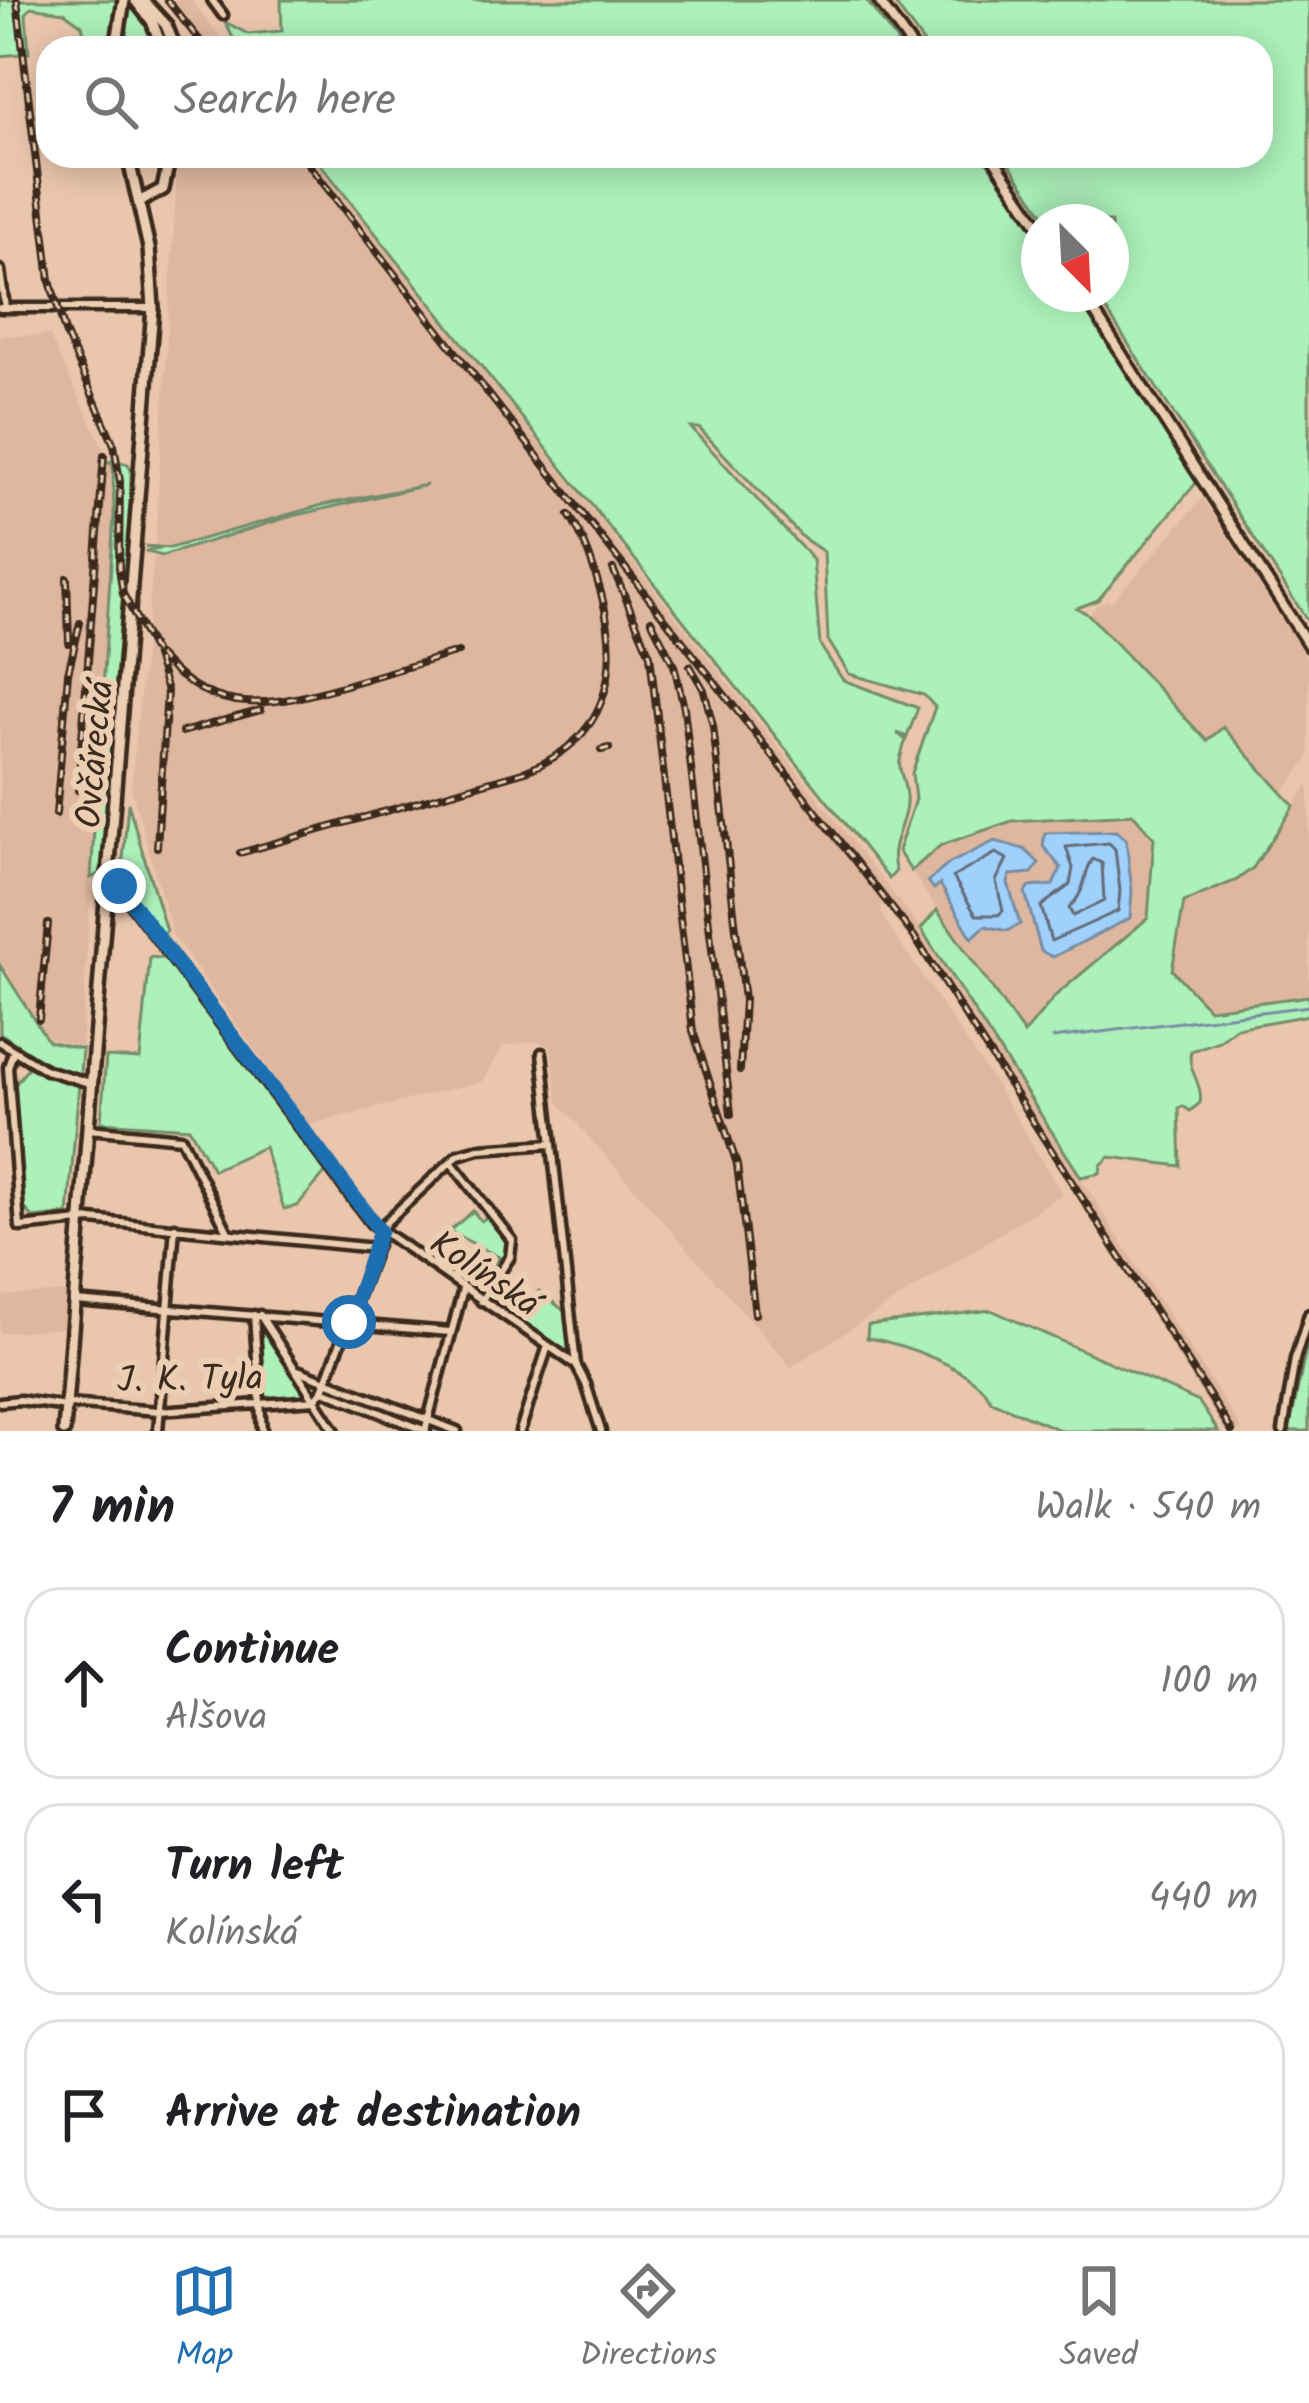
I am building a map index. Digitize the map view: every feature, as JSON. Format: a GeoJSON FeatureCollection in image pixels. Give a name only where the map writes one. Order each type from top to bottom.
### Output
{"type":"FeatureCollection","features":[{"type":"Feature","properties":{"kind":"main road"},"geometry":{"type":"LineString","coordinates":[[118,36],[124,0]]}},
{"type":"Feature","properties":{"kind":"main road"},"geometry":{"type":"LineString","coordinates":[[139,0],[158,36]]}},
{"type":"Feature","properties":{"kind":"main road"},"geometry":{"type":"LineString","coordinates":[[139,0],[161,17],[170,36]]}},
{"type":"Feature","properties":{"kind":"main road","name":"Ovčárecká"},"geometry":{"type":"LineString","coordinates":[[64,1431],[153,308],[152,272],[131,168]]}},
{"type":"Feature","properties":{"kind":"main road"},"geometry":{"type":"LineString","coordinates":[[139,202],[163,188],[167,168]]}},
{"type":"Feature","properties":{"kind":"street"},"geometry":{"type":"LineString","coordinates":[[212,0],[223,16]]}},
{"type":"Feature","properties":{"kind":"street"},"geometry":{"type":"LineString","coordinates":[[878,0],[904,36]]}},
{"type":"Feature","properties":{"kind":"street"},"geometry":{"type":"LineString","coordinates":[[1000,168],[1024,204]]}},
{"type":"Feature","properties":{"kind":"street"},"geometry":{"type":"LineString","coordinates":[[0,270],[3,308],[153,308]]}},
{"type":"Feature","properties":{"kind":"street"},"geometry":{"type":"LineString","coordinates":[[1095,312],[1309,646]]}},
{"type":"Feature","properties":{"kind":"street","name":"Kolínská"},"geometry":{"type":"LineString","coordinates":[[110,876],[380,1231],[576,1365]]}},
{"type":"Feature","properties":{"kind":"street"},"geometry":{"type":"LineString","coordinates":[[0,1042],[57,1075],[92,1084]]}},
{"type":"Feature","properties":{"kind":"street"},"geometry":{"type":"LineString","coordinates":[[14,1052],[8,1067],[20,1227],[81,1221],[375,1248]]}},
{"type":"Feature","properties":{"kind":"street"},"geometry":{"type":"LineString","coordinates":[[542,1053],[576,1365],[601,1431]]}},
{"type":"Feature","properties":{"kind":"street"},"geometry":{"type":"LineString","coordinates":[[89,1130],[181,1138],[228,1232]]}},
{"type":"Feature","properties":{"kind":"street"},"geometry":{"type":"LineString","coordinates":[[315,1400],[323,1390],[380,1231],[458,1155],[551,1144]]}},
{"type":"Feature","properties":{"kind":"street"},"geometry":{"type":"LineString","coordinates":[[451,1162],[512,1240],[512,1255],[481,1301]]}},
{"type":"Feature","properties":{"kind":"street"},"geometry":{"type":"LineString","coordinates":[[158,1431],[175,1227]]}},
{"type":"Feature","properties":{"kind":"street"},"geometry":{"type":"LineString","coordinates":[[323,1390],[426,1431],[463,1289]]}},
{"type":"Feature","properties":{"kind":"street"},"geometry":{"type":"LineString","coordinates":[[75,1301],[450,1332]]}},
{"type":"Feature","properties":{"kind":"street"},"geometry":{"type":"LineString","coordinates":[[1283,1431],[1295,1359],[1309,1314]]}},
{"type":"Feature","properties":{"kind":"street"},"geometry":{"type":"LineString","coordinates":[[257,1315],[335,1431]]}},
{"type":"Feature","properties":{"kind":"street"},"geometry":{"type":"LineString","coordinates":[[257,1315],[262,1431]]}},
{"type":"Feature","properties":{"kind":"street"},"geometry":{"type":"LineString","coordinates":[[520,1431],[548,1346]]}},
{"type":"Feature","properties":{"kind":"street"},"geometry":{"type":"LineString","coordinates":[[295,1369],[457,1431]]}},
{"type":"Feature","properties":{"kind":"street","name":"J. K. Tyla"},"geometry":{"type":"LineString","coordinates":[[0,1402],[159,1411],[315,1400]]}},
{"type":"Feature","properties":{"kind":"shaded area"},"geometry":{"type":"Polygon","coordinates":[[[162,0],[191,0],[220,36],[190,36],[162,0]]]}},
{"type":"Feature","properties":{"kind":"shaded area"},"geometry":{"type":"Polygon","coordinates":[[[177,168],[323,168],[921,929],[1243,1431],[1225,1431],[946,991],[881,900],[889,927],[999,1090],[1062,1194],[791,1367],[558,1102],[551,1047],[537,1041],[503,1046],[483,1081],[309,1125],[173,936],[131,788],[155,544],[177,168]]]}},
{"type":"Feature","properties":{"kind":"shaded area"},"geometry":{"type":"Polygon","coordinates":[[[49,335],[113,468],[81,1046],[49,1038],[0,961],[0,336],[49,335]]]}},
{"type":"Feature","properties":{"kind":"shaded area"},"geometry":{"type":"Polygon","coordinates":[[[1203,498],[1309,662],[1309,758],[1283,792],[1223,728],[1208,742],[1089,615],[1097,605],[1111,603],[1203,498]]]}},
{"type":"Feature","properties":{"kind":"shaded area"},"geometry":{"type":"Polygon","coordinates":[[[1309,783],[1309,996],[1208,1009],[1172,970],[1184,902],[1237,880],[1253,868],[1309,783]]]}},
{"type":"Feature","properties":{"kind":"shaded area"},"geometry":{"type":"Polygon","coordinates":[[[1134,814],[1155,838],[1148,918],[1023,1035],[911,871],[941,845],[1012,821],[1134,814]]]}},
{"type":"Feature","properties":{"kind":"shaded area"},"geometry":{"type":"Polygon","coordinates":[[[66,1292],[63,1328],[0,1333],[0,1296],[66,1292]]]}},
{"type":"Feature","properties":{"kind":"green space"},"geometry":{"type":"Polygon","coordinates":[[[0,0],[127,0],[149,23],[154,36],[125,36],[127,21],[116,18],[113,36],[84,36],[82,25],[64,12],[31,7],[26,14],[29,53],[0,56],[0,0]]]}},
{"type":"Feature","properties":{"kind":"green space"},"geometry":{"type":"Polygon","coordinates":[[[281,0],[866,0],[893,36],[232,36],[225,22],[248,34],[282,31],[281,0]]]}},
{"type":"Feature","properties":{"kind":"green space"},"geometry":{"type":"Polygon","coordinates":[[[892,0],[1309,0],[1309,623],[1108,312],[1129,312],[1129,204],[1037,204],[1012,168],[1273,168],[1273,36],[918,36],[892,0]]]}},
{"type":"Feature","properties":{"kind":"green space"},"geometry":{"type":"Polygon","coordinates":[[[324,168],[991,168],[1021,210],[1021,312],[1088,312],[1197,482],[1098,600],[1077,608],[1089,615],[1207,741],[1223,727],[1294,806],[1253,868],[1237,880],[1184,902],[1172,970],[1209,1009],[1309,996],[1309,1015],[1236,1028],[1219,1041],[1191,1051],[1200,1103],[1190,1111],[1179,1108],[1181,1166],[1110,1157],[1100,1173],[1081,1177],[921,929],[937,910],[1024,1034],[1056,995],[1148,918],[1154,838],[1133,814],[1012,821],[941,845],[911,871],[898,851],[915,799],[912,773],[935,707],[924,695],[849,674],[828,640],[824,552],[803,538],[699,428],[691,428],[813,560],[820,645],[843,680],[918,708],[907,737],[897,733],[906,740],[900,764],[906,805],[894,852],[896,871],[889,879],[324,168]]]}},
{"type":"Feature","properties":{"kind":"green space"},"geometry":{"type":"Polygon","coordinates":[[[109,462],[128,464],[131,470],[130,545],[115,764],[102,872],[91,878],[114,515],[113,464],[109,462]]]}},
{"type":"Feature","properties":{"kind":"green space"},"geometry":{"type":"Polygon","coordinates":[[[427,485],[289,517],[162,556],[145,551],[160,549],[145,546],[170,548],[322,505],[427,485]]]}},
{"type":"Feature","properties":{"kind":"green space"},"geometry":{"type":"Polygon","coordinates":[[[128,803],[166,931],[162,937],[121,883],[128,803]]]}},
{"type":"Feature","properties":{"kind":"green space"},"geometry":{"type":"Polygon","coordinates":[[[150,957],[170,959],[327,1171],[297,1206],[284,1209],[264,1147],[213,1170],[189,1128],[101,1122],[106,1057],[140,1059],[150,957]]]}},
{"type":"Feature","properties":{"kind":"green space"},"geometry":{"type":"Polygon","coordinates":[[[0,965],[48,1041],[82,1049],[68,1214],[33,1218],[24,1207],[15,1085],[36,1057],[0,1033],[0,965]]]}},
{"type":"Feature","properties":{"kind":"green space"},"geometry":{"type":"Polygon","coordinates":[[[473,1211],[481,1221],[489,1216],[509,1237],[511,1252],[481,1293],[477,1291],[499,1257],[449,1231],[473,1211]]]}},
{"type":"Feature","properties":{"kind":"green space"},"geometry":{"type":"Polygon","coordinates":[[[539,1291],[567,1313],[569,1355],[518,1322],[539,1291]]]}},
{"type":"Feature","properties":{"kind":"green space"},"geometry":{"type":"Polygon","coordinates":[[[991,1310],[1199,1402],[1218,1431],[1062,1431],[991,1401],[955,1368],[867,1338],[868,1325],[991,1310]]]}},
{"type":"Feature","properties":{"kind":"green space"},"geometry":{"type":"Polygon","coordinates":[[[257,1328],[264,1328],[307,1397],[262,1400],[257,1328]]]}},
{"type":"Feature","properties":{"kind":"green space"},"geometry":{"type":"Polygon","coordinates":[[[1309,1335],[1309,1431],[1289,1431],[1309,1335]]]}},
{"type":"Feature","properties":{"kind":"water"},"geometry":{"type":"Polygon","coordinates":[[[1116,831],[1126,839],[1130,918],[1053,957],[1041,951],[1025,892],[1029,887],[1053,885],[1061,868],[1043,846],[1045,833],[1116,831]]]}},
{"type":"Feature","properties":{"kind":"water"},"geometry":{"type":"Polygon","coordinates":[[[995,841],[1024,849],[1039,863],[1032,873],[1010,875],[1020,924],[1007,931],[985,926],[972,938],[940,884],[934,889],[928,881],[950,863],[995,841]]]}},
{"type":"Feature","properties":{"kind":"waterway"},"geometry":{"type":"LineString","coordinates":[[1053,1038],[1309,1006]]}},
{"type":"Feature","properties":{"kind":"railway"},"geometry":{"type":"LineString","coordinates":[[17,0],[36,162]]}},
{"type":"Feature","properties":{"kind":"railway"},"geometry":{"type":"LineString","coordinates":[[167,0],[196,36]]}},
{"type":"Feature","properties":{"kind":"railway"},"geometry":{"type":"LineString","coordinates":[[37,168],[50,281],[65,332],[114,445],[120,481],[123,594],[155,653],[167,691],[157,847]]}},
{"type":"Feature","properties":{"kind":"railway"},"geometry":{"type":"LineString","coordinates":[[311,168],[913,935],[1232,1431]]}},
{"type":"Feature","properties":{"kind":"railway"},"geometry":{"type":"LineString","coordinates":[[78,790],[104,455]]}},
{"type":"Feature","properties":{"kind":"railway"},"geometry":{"type":"LineString","coordinates":[[240,853],[526,771],[575,741],[602,700],[610,650],[598,583],[569,515]]}},
{"type":"Feature","properties":{"kind":"railway"},"geometry":{"type":"LineString","coordinates":[[613,569],[650,655],[693,1031],[737,1165],[755,1314]]}},
{"type":"Feature","properties":{"kind":"railway"},"geometry":{"type":"LineString","coordinates":[[67,578],[69,643]]}},
{"type":"Feature","properties":{"kind":"railway"},"geometry":{"type":"LineString","coordinates":[[651,620],[674,665],[684,708],[731,1114]]}},
{"type":"Feature","properties":{"kind":"railway"},"geometry":{"type":"LineString","coordinates":[[56,814],[68,673],[80,623]]}},
{"type":"Feature","properties":{"kind":"railway"},"geometry":{"type":"LineString","coordinates":[[158,655],[202,690],[224,699],[271,702],[458,652]]}},
{"type":"Feature","properties":{"kind":"railway"},"geometry":{"type":"LineString","coordinates":[[690,666],[704,690],[713,726],[744,1000],[740,1070]]}},
{"type":"Feature","properties":{"kind":"railway"},"geometry":{"type":"LineString","coordinates":[[182,732],[261,710]]}},
{"type":"Feature","properties":{"kind":"railway"},"geometry":{"type":"LineString","coordinates":[[601,750],[609,748]]}},
{"type":"Feature","properties":{"kind":"railway"},"geometry":{"type":"LineString","coordinates":[[39,1019],[48,924]]}},
{"type":"Feature","properties":{"kind":"route"},"geometry":{"type":"LineString","coordinates":[[119,886],[380,1231],[349,1322]]}}]}
